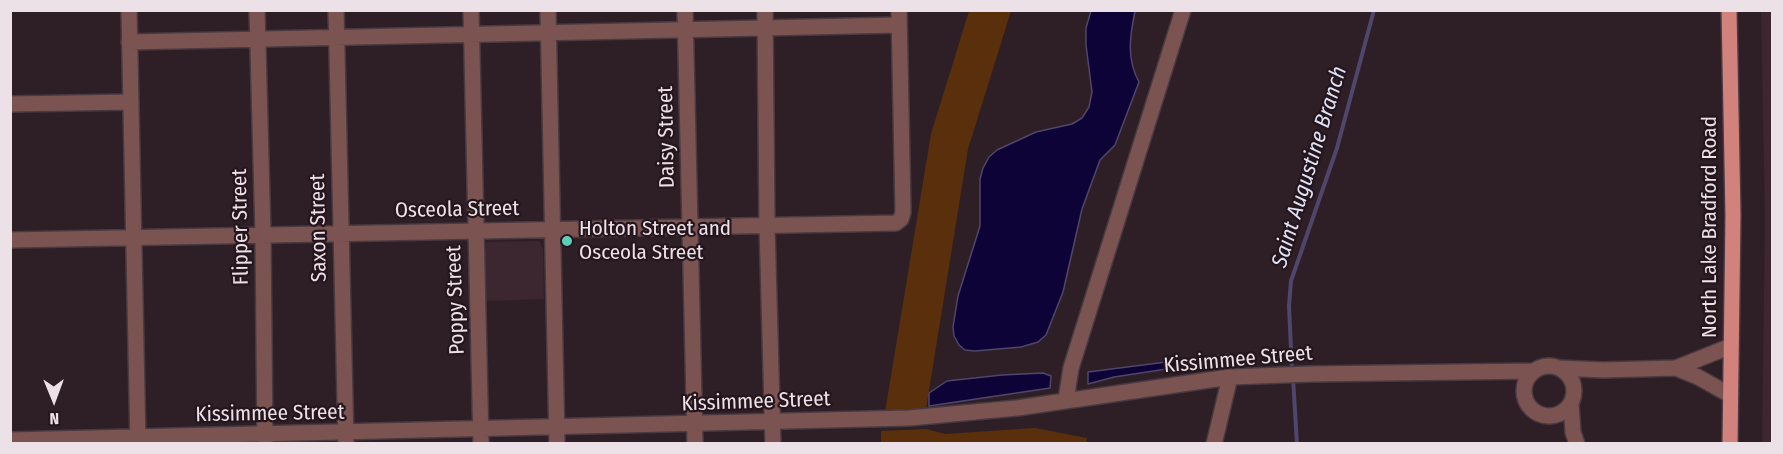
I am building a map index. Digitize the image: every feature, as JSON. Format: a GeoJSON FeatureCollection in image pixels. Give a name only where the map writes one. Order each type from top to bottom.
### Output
{"type":"FeatureCollection","features":[{"type":"Feature","properties":{"kind":"main road","name":"North Lake Bradford Road"},"geometry":{"type":"LineString","coordinates":[[1729,10],[1733,215],[1730,444]]}},
{"type":"Feature","properties":{"kind":"street"},"geometry":{"type":"LineString","coordinates":[[129,10],[138,441]]}},
{"type":"Feature","properties":{"kind":"street","name":"Flipper Street"},"geometry":{"type":"LineString","coordinates":[[256,10],[263,235],[265,439]]}},
{"type":"Feature","properties":{"kind":"street","name":"Saxon Street"},"geometry":{"type":"LineString","coordinates":[[336,10],[346,438]]}},
{"type":"Feature","properties":{"kind":"street","name":"Poppy Street"},"geometry":{"type":"LineString","coordinates":[[471,10],[481,436]]}},
{"type":"Feature","properties":{"kind":"street"},"geometry":{"type":"LineString","coordinates":[[548,10],[557,444]]}},
{"type":"Feature","properties":{"kind":"street","name":"Daisy Street"},"geometry":{"type":"LineString","coordinates":[[685,10],[695,444]]}},
{"type":"Feature","properties":{"kind":"street"},"geometry":{"type":"LineString","coordinates":[[765,10],[767,225],[773,444]]}},
{"type":"Feature","properties":{"kind":"street"},"geometry":{"type":"LineString","coordinates":[[1066,400],[1071,368],[1183,10]]}},
{"type":"Feature","properties":{"kind":"street"},"geometry":{"type":"LineString","coordinates":[[129,42],[766,27],[899,18]]}},
{"type":"Feature","properties":{"kind":"street","name":"Osceola Street"},"geometry":{"type":"LineString","coordinates":[[10,240],[894,223],[902,218],[899,18]]}},
{"type":"Feature","properties":{"kind":"street"},"geometry":{"type":"LineString","coordinates":[[10,104],[131,102]]}},
{"type":"Feature","properties":{"kind":"street"},"geometry":{"type":"LineString","coordinates":[[1524,395],[1526,382],[1534,371],[1542,367],[1603,370],[1676,368],[1731,346]]}},
{"type":"Feature","properties":{"kind":"street"},"geometry":{"type":"LineString","coordinates":[[1559,368],[1572,379],[1575,438]]}},
{"type":"Feature","properties":{"kind":"street"},"geometry":{"type":"LineString","coordinates":[[1676,368],[1730,395]]}},
{"type":"Feature","properties":{"kind":"street"},"geometry":{"type":"LineString","coordinates":[[1549,417],[1557,415],[1573,400],[1587,381],[1603,370]]}},
{"type":"Feature","properties":{"kind":"street"},"geometry":{"type":"LineString","coordinates":[[1499,371],[1511,380],[1524,395],[1533,411],[1559,421],[1575,438]]}},
{"type":"Feature","properties":{"kind":"street","name":"Kissimmee Street"},"geometry":{"type":"LineString","coordinates":[[10,440],[138,441],[481,436],[557,428],[909,418],[964,414],[1230,377],[1534,371]]}},
{"type":"Feature","properties":{"kind":"street"},"geometry":{"type":"LineString","coordinates":[[1214,444],[1230,377]]}},
{"type":"Feature","properties":{"kind":"shaded area"},"geometry":{"type":"Polygon","coordinates":[[[969,11],[1011,11],[968,149],[926,409],[885,412],[931,134],[969,11]]]}},
{"type":"Feature","properties":{"kind":"shaded area"},"geometry":{"type":"Polygon","coordinates":[[[1091,11],[1135,11],[1131,56],[1139,82],[1115,145],[1100,160],[1082,209],[1063,292],[1046,335],[1038,342],[1021,347],[965,350],[954,336],[953,327],[958,296],[980,226],[980,179],[983,168],[989,157],[997,150],[1036,132],[1072,124],[1082,118],[1089,107],[1092,92],[1086,45],[1086,28],[1091,11]]]}},
{"type":"Feature","properties":{"kind":"shaded area"},"geometry":{"type":"Polygon","coordinates":[[[1761,11],[1772,11],[1772,444],[1762,443],[1765,219],[1761,11]]]}},
{"type":"Feature","properties":{"kind":"shaded area"},"geometry":{"type":"Polygon","coordinates":[[[539,241],[543,249],[544,299],[486,301],[484,255],[486,244],[488,242],[539,241]]]}},
{"type":"Feature","properties":{"kind":"shaded area"},"geometry":{"type":"Polygon","coordinates":[[[1229,354],[1230,359],[1226,360],[1114,377],[1088,384],[1088,372],[1229,354]]]}},
{"type":"Feature","properties":{"kind":"shaded area"},"geometry":{"type":"Polygon","coordinates":[[[1043,373],[1051,376],[1050,388],[929,406],[929,393],[947,381],[1043,373]]]}},
{"type":"Feature","properties":{"kind":"shaded area"},"geometry":{"type":"Polygon","coordinates":[[[1035,428],[1087,438],[1086,443],[881,443],[881,431],[926,429],[945,434],[1035,428]]]}},
{"type":"Feature","properties":{"kind":"waterway","name":"Saint Augustine Branch"},"geometry":{"type":"LineString","coordinates":[[1292,371],[1289,306],[1291,281],[1337,148],[1374,10]]}},
{"type":"Feature","properties":{"kind":"waterway","name":"Saint Augustine Branch"},"geometry":{"type":"LineString","coordinates":[[1293,378],[1297,444]]}},
{"type":"Feature","properties":{"kind":"place","name":"Holton Street and Osceola Street"},"geometry":{"type":"Point","coordinates":[567,241]}}]}
